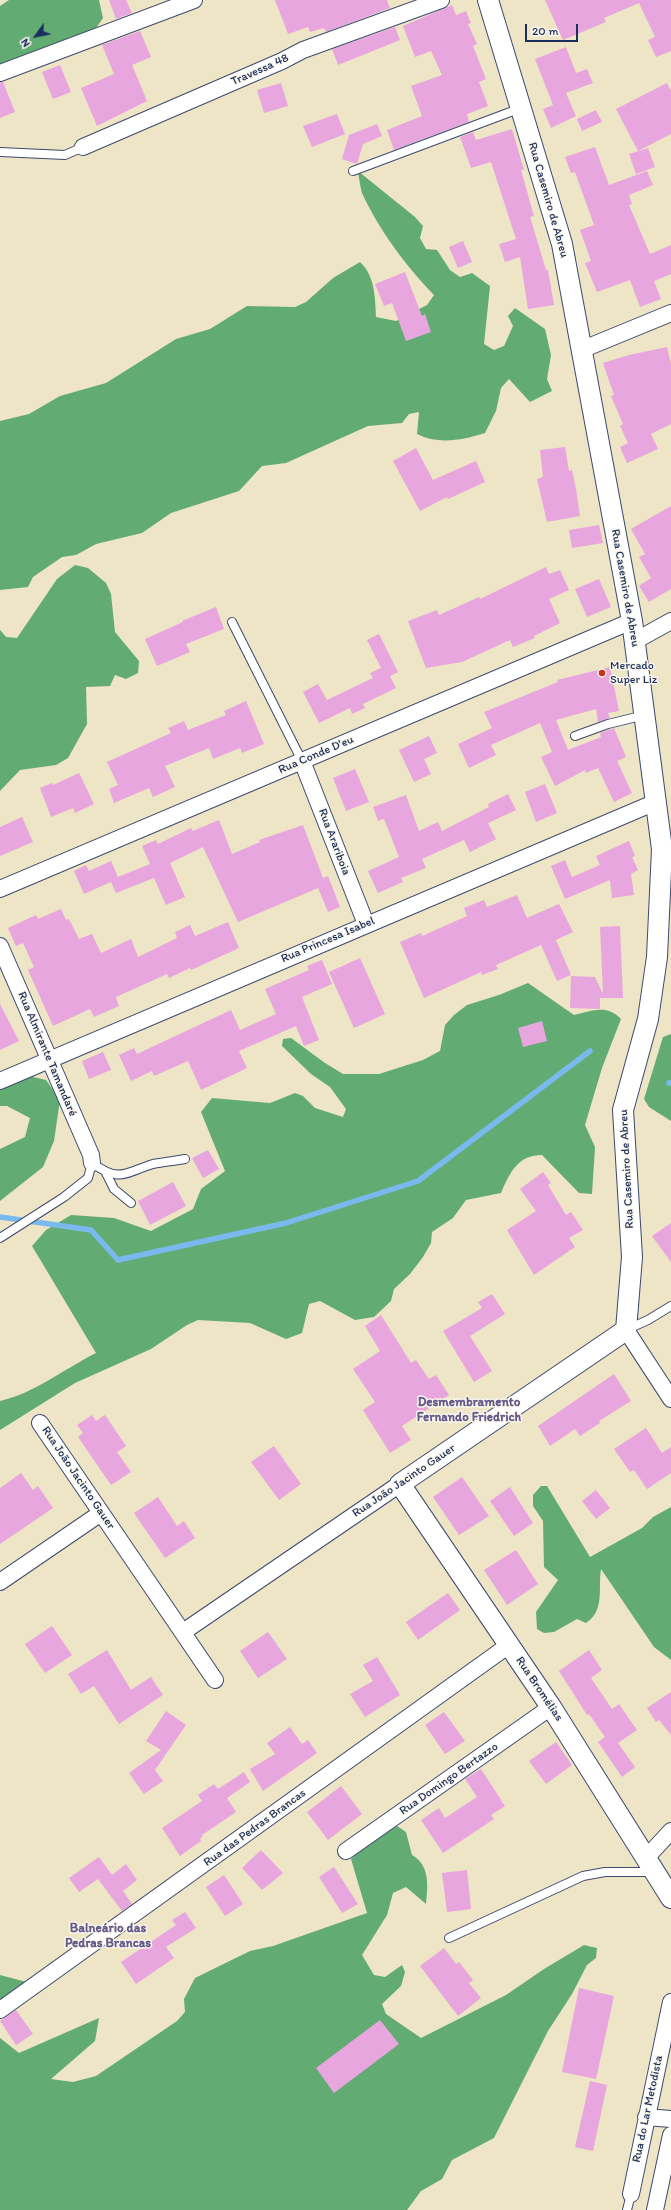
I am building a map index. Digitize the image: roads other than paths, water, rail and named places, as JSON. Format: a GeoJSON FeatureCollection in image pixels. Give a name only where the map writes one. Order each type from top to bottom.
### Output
{"type":"FeatureCollection","features":[{"type":"Feature","properties":{"kind":"street"},"geometry":{"type":"LineString","coordinates":[[0,73],[194,0]]}},
{"type":"Feature","properties":{"kind":"street","name":"Travessa 48"},"geometry":{"type":"LineString","coordinates":[[83,147],[282,62],[303,50],[441,0]]}},
{"type":"Feature","properties":{"kind":"street","name":"Rua Casemiro de Abreu"},"geometry":{"type":"LineString","coordinates":[[488,0],[562,244],[632,621],[662,849],[657,957],[648,1019],[623,1110],[632,1257],[626,1330]]}},
{"type":"Feature","properties":{"kind":"street"},"geometry":{"type":"LineString","coordinates":[[581,350],[671,313]]}},
{"type":"Feature","properties":{"kind":"street","name":"Rua Conde D'eu"},"geometry":{"type":"LineString","coordinates":[[0,889],[632,621]]}},
{"type":"Feature","properties":{"kind":"street"},"geometry":{"type":"LineString","coordinates":[[635,641],[671,621]]}},
{"type":"Feature","properties":{"kind":"street","name":"Rua Arariboia"},"geometry":{"type":"LineString","coordinates":[[302,761],[366,924]]}},
{"type":"Feature","properties":{"kind":"street","name":"Rua Princesa Isabel"},"geometry":{"type":"LineString","coordinates":[[0,1081],[366,924],[656,802]]}},
{"type":"Feature","properties":{"kind":"street","name":"Rua Almirante Tamandaré"},"geometry":{"type":"LineString","coordinates":[[0,946],[50,1060],[92,1163]]}},
{"type":"Feature","properties":{"kind":"street"},"geometry":{"type":"LineString","coordinates":[[626,1330],[671,1399]]}},
{"type":"Feature","properties":{"kind":"street","name":"Rua João Jacinto Gauer"},"geometry":{"type":"LineString","coordinates":[[183,1632],[626,1330]]}},
{"type":"Feature","properties":{"kind":"street","name":"Rua João Jacinto Gauer"},"geometry":{"type":"LineString","coordinates":[[40,1423],[215,1680]]}},
{"type":"Feature","properties":{"kind":"street","name":"Rua Bromélias"},"geometry":{"type":"LineString","coordinates":[[400,1484],[551,1707],[671,1898]]}},
{"type":"Feature","properties":{"kind":"street"},"geometry":{"type":"LineString","coordinates":[[0,1582],[101,1513]]}},
{"type":"Feature","properties":{"kind":"street","name":"Rua das Pedras Brancas"},"geometry":{"type":"LineString","coordinates":[[0,2010],[509,1645]]}},
{"type":"Feature","properties":{"kind":"street","name":"Rua Domingo Bertazzo"},"geometry":{"type":"LineString","coordinates":[[346,1851],[551,1707]]}},
{"type":"Feature","properties":{"kind":"street"},"geometry":{"type":"LineString","coordinates":[[650,1865],[671,1830]]}},
{"type":"Feature","properties":{"kind":"street","name":"Rua do Lar Metodista"},"geometry":{"type":"LineString","coordinates":[[631,2194],[671,2002]]}},
{"type":"Feature","properties":{"kind":"street"},"geometry":{"type":"LineString","coordinates":[[646,2117],[671,2119]]}},
{"type":"Feature","properties":{"kind":"street"},"geometry":{"type":"LineString","coordinates":[[655,2210],[671,2135]]}},
{"type":"Feature","properties":{"kind":"lane"},"geometry":{"type":"LineString","coordinates":[[353,171],[521,108]]}},
{"type":"Feature","properties":{"kind":"lane"},"geometry":{"type":"LineString","coordinates":[[0,152],[65,155],[83,147]]}},
{"type":"Feature","properties":{"kind":"lane"},"geometry":{"type":"LineString","coordinates":[[232,622],[302,761]]}},
{"type":"Feature","properties":{"kind":"lane"},"geometry":{"type":"LineString","coordinates":[[575,736],[608,724],[645,715]]}},
{"type":"Feature","properties":{"kind":"lane"},"geometry":{"type":"LineString","coordinates":[[0,1238],[70,1192],[88,1178],[92,1163],[106,1173],[121,1176],[154,1164],[185,1159]]}},
{"type":"Feature","properties":{"kind":"lane"},"geometry":{"type":"LineString","coordinates":[[106,1173],[114,1189],[131,1203]]}},
{"type":"Feature","properties":{"kind":"lane"},"geometry":{"type":"LineString","coordinates":[[626,1330],[648,1320],[671,1306]]}},
{"type":"Feature","properties":{"kind":"lane"},"geometry":{"type":"LineString","coordinates":[[448,1938],[583,1876],[650,1865]]}},
{"type":"Feature","properties":{"kind":"lane"},"geometry":{"type":"LineString","coordinates":[[628,2210],[631,2194]]}},
{"type":"Feature","properties":{"kind":"waterway"},"geometry":{"type":"LineString","coordinates":[[0,1217],[91,1230],[118,1260],[286,1223],[418,1181],[590,1051]]}},
{"type":"Feature","properties":{"kind":"place","name":"Mercado Super Liz"},"geometry":{"type":"Point","coordinates":[602,673]}},
{"type":"Feature","properties":{"kind":"district","name":"Desmembramento Fernando Friedrich"},"geometry":{"type":"Point","coordinates":[469,1410]}},
{"type":"Feature","properties":{"kind":"district","name":"Balneário das Pedras Brancas"},"geometry":{"type":"Point","coordinates":[108,1936]}}]}
